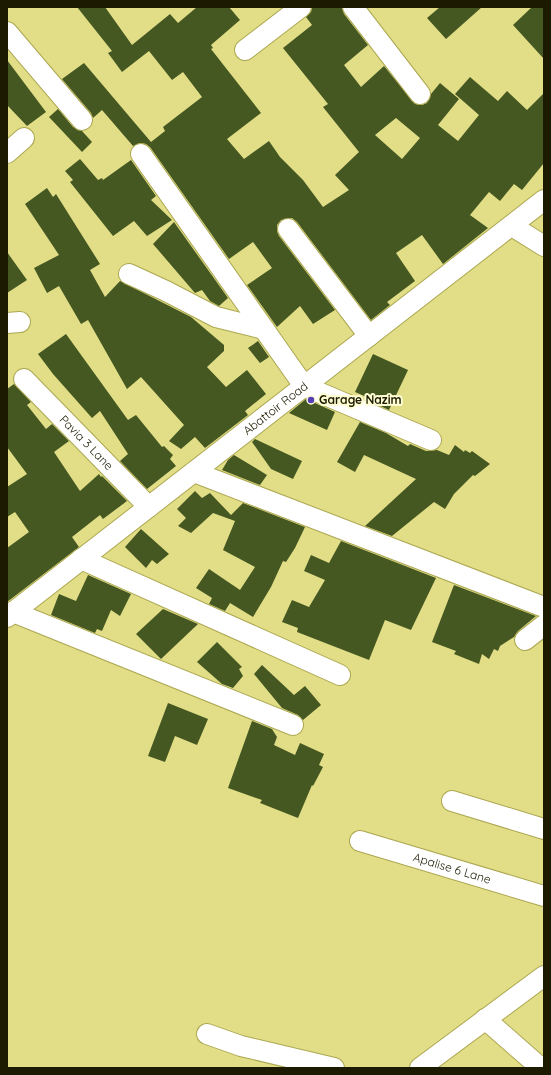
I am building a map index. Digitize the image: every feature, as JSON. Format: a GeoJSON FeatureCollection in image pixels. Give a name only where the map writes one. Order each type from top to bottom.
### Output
{"type":"FeatureCollection","features":[{"type":"Feature","properties":{"kind":"street"},"geometry":{"type":"LineString","coordinates":[[245,50],[301,7]]}},
{"type":"Feature","properties":{"kind":"street"},"geometry":{"type":"LineString","coordinates":[[353,7],[420,94]]}},
{"type":"Feature","properties":{"kind":"street"},"geometry":{"type":"LineString","coordinates":[[7,32],[82,120]]}},
{"type":"Feature","properties":{"kind":"street"},"geometry":{"type":"LineString","coordinates":[[7,153],[24,138]]}},
{"type":"Feature","properties":{"kind":"street"},"geometry":{"type":"LineString","coordinates":[[141,154],[304,386],[431,440]]}},
{"type":"Feature","properties":{"kind":"street","name":"Abattoir Road"},"geometry":{"type":"LineString","coordinates":[[10,615],[544,200]]}},
{"type":"Feature","properties":{"kind":"street"},"geometry":{"type":"LineString","coordinates":[[512,226],[544,246]]}},
{"type":"Feature","properties":{"kind":"street"},"geometry":{"type":"LineString","coordinates":[[288,229],[369,336]]}},
{"type":"Feature","properties":{"kind":"street"},"geometry":{"type":"LineString","coordinates":[[129,274],[166,291],[216,318],[264,328]]}},
{"type":"Feature","properties":{"kind":"street","name":"Pavia 3 Lane"},"geometry":{"type":"LineString","coordinates":[[24,379],[149,507]]}},
{"type":"Feature","properties":{"kind":"street"},"geometry":{"type":"LineString","coordinates":[[194,472],[544,607]]}},
{"type":"Feature","properties":{"kind":"street"},"geometry":{"type":"LineString","coordinates":[[82,559],[340,675]]}},
{"type":"Feature","properties":{"kind":"street"},"geometry":{"type":"LineString","coordinates":[[10,615],[293,725]]}},
{"type":"Feature","properties":{"kind":"street"},"geometry":{"type":"LineString","coordinates":[[525,640],[544,625]]}},
{"type":"Feature","properties":{"kind":"street"},"geometry":{"type":"LineString","coordinates":[[452,802],[544,829]]}},
{"type":"Feature","properties":{"kind":"street","name":"Apalise 6 Lane"},"geometry":{"type":"LineString","coordinates":[[360,841],[544,896]]}},
{"type":"Feature","properties":{"kind":"street"},"geometry":{"type":"LineString","coordinates":[[420,1068],[544,976]]}},
{"type":"Feature","properties":{"kind":"street"},"geometry":{"type":"LineString","coordinates":[[485,1019],[541,1068]]}},
{"type":"Feature","properties":{"kind":"street"},"geometry":{"type":"LineString","coordinates":[[207,1034],[241,1046],[334,1068]]}},
{"type":"Feature","properties":{"kind":"building"},"geometry":{"type":"Polygon","coordinates":[[[77,7],[105,7],[132,45],[170,14],[178,23],[197,7],[229,7],[240,20],[211,45],[213,48],[211,49],[261,113],[227,139],[244,159],[269,141],[280,157],[303,180],[323,207],[349,190],[335,175],[359,152],[323,107],[328,104],[283,48],[312,25],[306,17],[311,12],[312,7],[342,7],[344,14],[368,45],[344,65],[361,87],[384,66],[415,104],[422,105],[427,103],[431,94],[440,83],[459,99],[438,125],[458,141],[479,115],[455,94],[470,77],[498,101],[507,91],[527,110],[544,93],[544,163],[522,190],[514,184],[500,201],[489,192],[470,215],[488,228],[443,264],[422,235],[396,253],[415,281],[387,302],[390,305],[371,320],[297,222],[292,218],[281,220],[277,225],[279,236],[335,310],[313,324],[300,306],[277,327],[247,285],[272,268],[253,242],[229,259],[150,147],[146,144],[140,143],[133,146],[102,110],[93,118],[91,113],[62,79],[84,63],[151,142],[165,131],[163,127],[202,97],[183,72],[172,80],[149,51],[122,72],[108,53],[112,51],[77,7]],[[396,118],[375,135],[402,159],[420,138],[396,118]]]}},
{"type":"Feature","properties":{"kind":"building"},"geometry":{"type":"Polygon","coordinates":[[[440,7],[482,7],[446,39],[427,18],[440,7]]]}},
{"type":"Feature","properties":{"kind":"building"},"geometry":{"type":"Polygon","coordinates":[[[532,7],[544,7],[544,59],[513,25],[532,7]]]}},
{"type":"Feature","properties":{"kind":"building"},"geometry":{"type":"Polygon","coordinates":[[[7,60],[46,112],[27,126],[7,105],[7,60]]]}},
{"type":"Feature","properties":{"kind":"building"},"geometry":{"type":"Polygon","coordinates":[[[58,109],[73,127],[82,131],[92,142],[82,152],[49,117],[58,109]]]}},
{"type":"Feature","properties":{"kind":"building"},"geometry":{"type":"Polygon","coordinates":[[[80,159],[98,180],[102,178],[103,180],[131,160],[156,196],[151,200],[172,220],[147,236],[134,221],[113,236],[70,182],[73,180],[65,171],[80,159]]]}},
{"type":"Feature","properties":{"kind":"building"},"geometry":{"type":"Polygon","coordinates":[[[47,188],[53,197],[56,194],[100,264],[90,270],[105,297],[120,281],[191,317],[224,345],[224,351],[207,367],[226,387],[247,370],[266,394],[245,411],[248,415],[205,448],[195,437],[181,449],[169,441],[184,425],[141,377],[127,389],[88,320],[81,324],[59,286],[47,293],[34,268],[59,255],[25,204],[47,188]]]}},
{"type":"Feature","properties":{"kind":"building"},"geometry":{"type":"Polygon","coordinates":[[[174,222],[228,298],[219,306],[210,301],[202,290],[195,293],[153,244],[174,222]]]}},
{"type":"Feature","properties":{"kind":"building"},"geometry":{"type":"Polygon","coordinates":[[[7,252],[27,280],[7,293],[7,252]]]}},
{"type":"Feature","properties":{"kind":"building"},"geometry":{"type":"Polygon","coordinates":[[[66,334],[128,420],[136,415],[162,447],[164,446],[173,455],[170,459],[176,466],[147,489],[120,461],[128,454],[100,411],[92,418],[53,374],[38,354],[66,334]]]}},
{"type":"Feature","properties":{"kind":"building"},"geometry":{"type":"Polygon","coordinates":[[[258,341],[269,357],[260,363],[248,348],[258,341]]]}},
{"type":"Feature","properties":{"kind":"building"},"geometry":{"type":"Polygon","coordinates":[[[373,354],[408,370],[389,410],[370,401],[371,399],[355,392],[373,354]]]}},
{"type":"Feature","properties":{"kind":"building"},"geometry":{"type":"Polygon","coordinates":[[[14,384],[31,402],[27,405],[46,429],[52,424],[69,441],[54,452],[80,491],[99,474],[127,501],[103,519],[100,515],[72,537],[79,547],[7,602],[7,548],[29,532],[15,512],[7,517],[7,487],[27,474],[7,447],[7,389],[14,384]]]}},
{"type":"Feature","properties":{"kind":"building"},"geometry":{"type":"Polygon","coordinates":[[[306,399],[335,412],[327,430],[289,413],[306,399]]]}},
{"type":"Feature","properties":{"kind":"building"},"geometry":{"type":"Polygon","coordinates":[[[360,422],[386,433],[408,446],[410,444],[426,451],[437,450],[449,455],[455,445],[464,452],[465,450],[470,453],[472,451],[490,464],[475,476],[473,475],[454,494],[445,509],[434,502],[392,536],[365,526],[416,479],[364,455],[355,472],[337,462],[360,422]]]}},
{"type":"Feature","properties":{"kind":"building"},"geometry":{"type":"Polygon","coordinates":[[[255,439],[302,461],[293,479],[271,469],[252,442],[255,439]]]}},
{"type":"Feature","properties":{"kind":"building"},"geometry":{"type":"Polygon","coordinates":[[[234,455],[267,475],[260,485],[222,470],[228,460],[234,455]]]}},
{"type":"Feature","properties":{"kind":"building"},"geometry":{"type":"Polygon","coordinates":[[[195,491],[202,498],[210,493],[231,515],[243,503],[305,527],[295,548],[286,562],[283,561],[271,587],[253,617],[230,603],[225,611],[209,604],[212,598],[196,588],[209,569],[240,590],[255,567],[223,550],[235,521],[213,513],[191,533],[178,526],[186,518],[177,509],[195,491]]]}},
{"type":"Feature","properties":{"kind":"building"},"geometry":{"type":"Polygon","coordinates":[[[141,529],[169,554],[157,564],[152,560],[146,568],[125,547],[141,529]]]}},
{"type":"Feature","properties":{"kind":"building"},"geometry":{"type":"Polygon","coordinates":[[[341,541],[436,578],[411,630],[385,620],[369,660],[297,632],[298,628],[282,622],[292,600],[309,607],[325,580],[304,571],[311,555],[329,563],[341,541]]]}},
{"type":"Feature","properties":{"kind":"building"},"geometry":{"type":"Polygon","coordinates":[[[88,575],[131,594],[120,616],[111,610],[102,631],[97,629],[95,633],[51,615],[59,594],[76,601],[88,575]]]}},
{"type":"Feature","properties":{"kind":"building"},"geometry":{"type":"Polygon","coordinates":[[[454,585],[536,616],[518,631],[514,637],[500,646],[498,651],[494,649],[489,659],[482,654],[479,664],[454,654],[456,651],[432,642],[454,585]]]}},
{"type":"Feature","properties":{"kind":"building"},"geometry":{"type":"Polygon","coordinates":[[[163,609],[198,624],[161,659],[136,634],[163,609]]]}},
{"type":"Feature","properties":{"kind":"building"},"geometry":{"type":"Polygon","coordinates":[[[217,642],[242,667],[239,669],[243,676],[233,688],[222,684],[197,662],[217,642]]]}},
{"type":"Feature","properties":{"kind":"building"},"geometry":{"type":"Polygon","coordinates":[[[262,665],[294,695],[305,686],[321,705],[303,720],[298,715],[282,708],[254,674],[262,665]]]}},
{"type":"Feature","properties":{"kind":"building"},"geometry":{"type":"Polygon","coordinates":[[[168,703],[208,719],[197,745],[175,736],[165,762],[148,756],[168,703]]]}},
{"type":"Feature","properties":{"kind":"building"},"geometry":{"type":"Polygon","coordinates":[[[252,721],[272,729],[277,737],[274,745],[295,755],[300,743],[324,754],[319,765],[323,767],[313,786],[312,785],[298,818],[260,803],[262,800],[228,788],[252,721]]]}},
{"type":"Feature","properties":{"kind":"place","name":"Garage Nazim"},"geometry":{"type":"Point","coordinates":[311,400]}}]}
